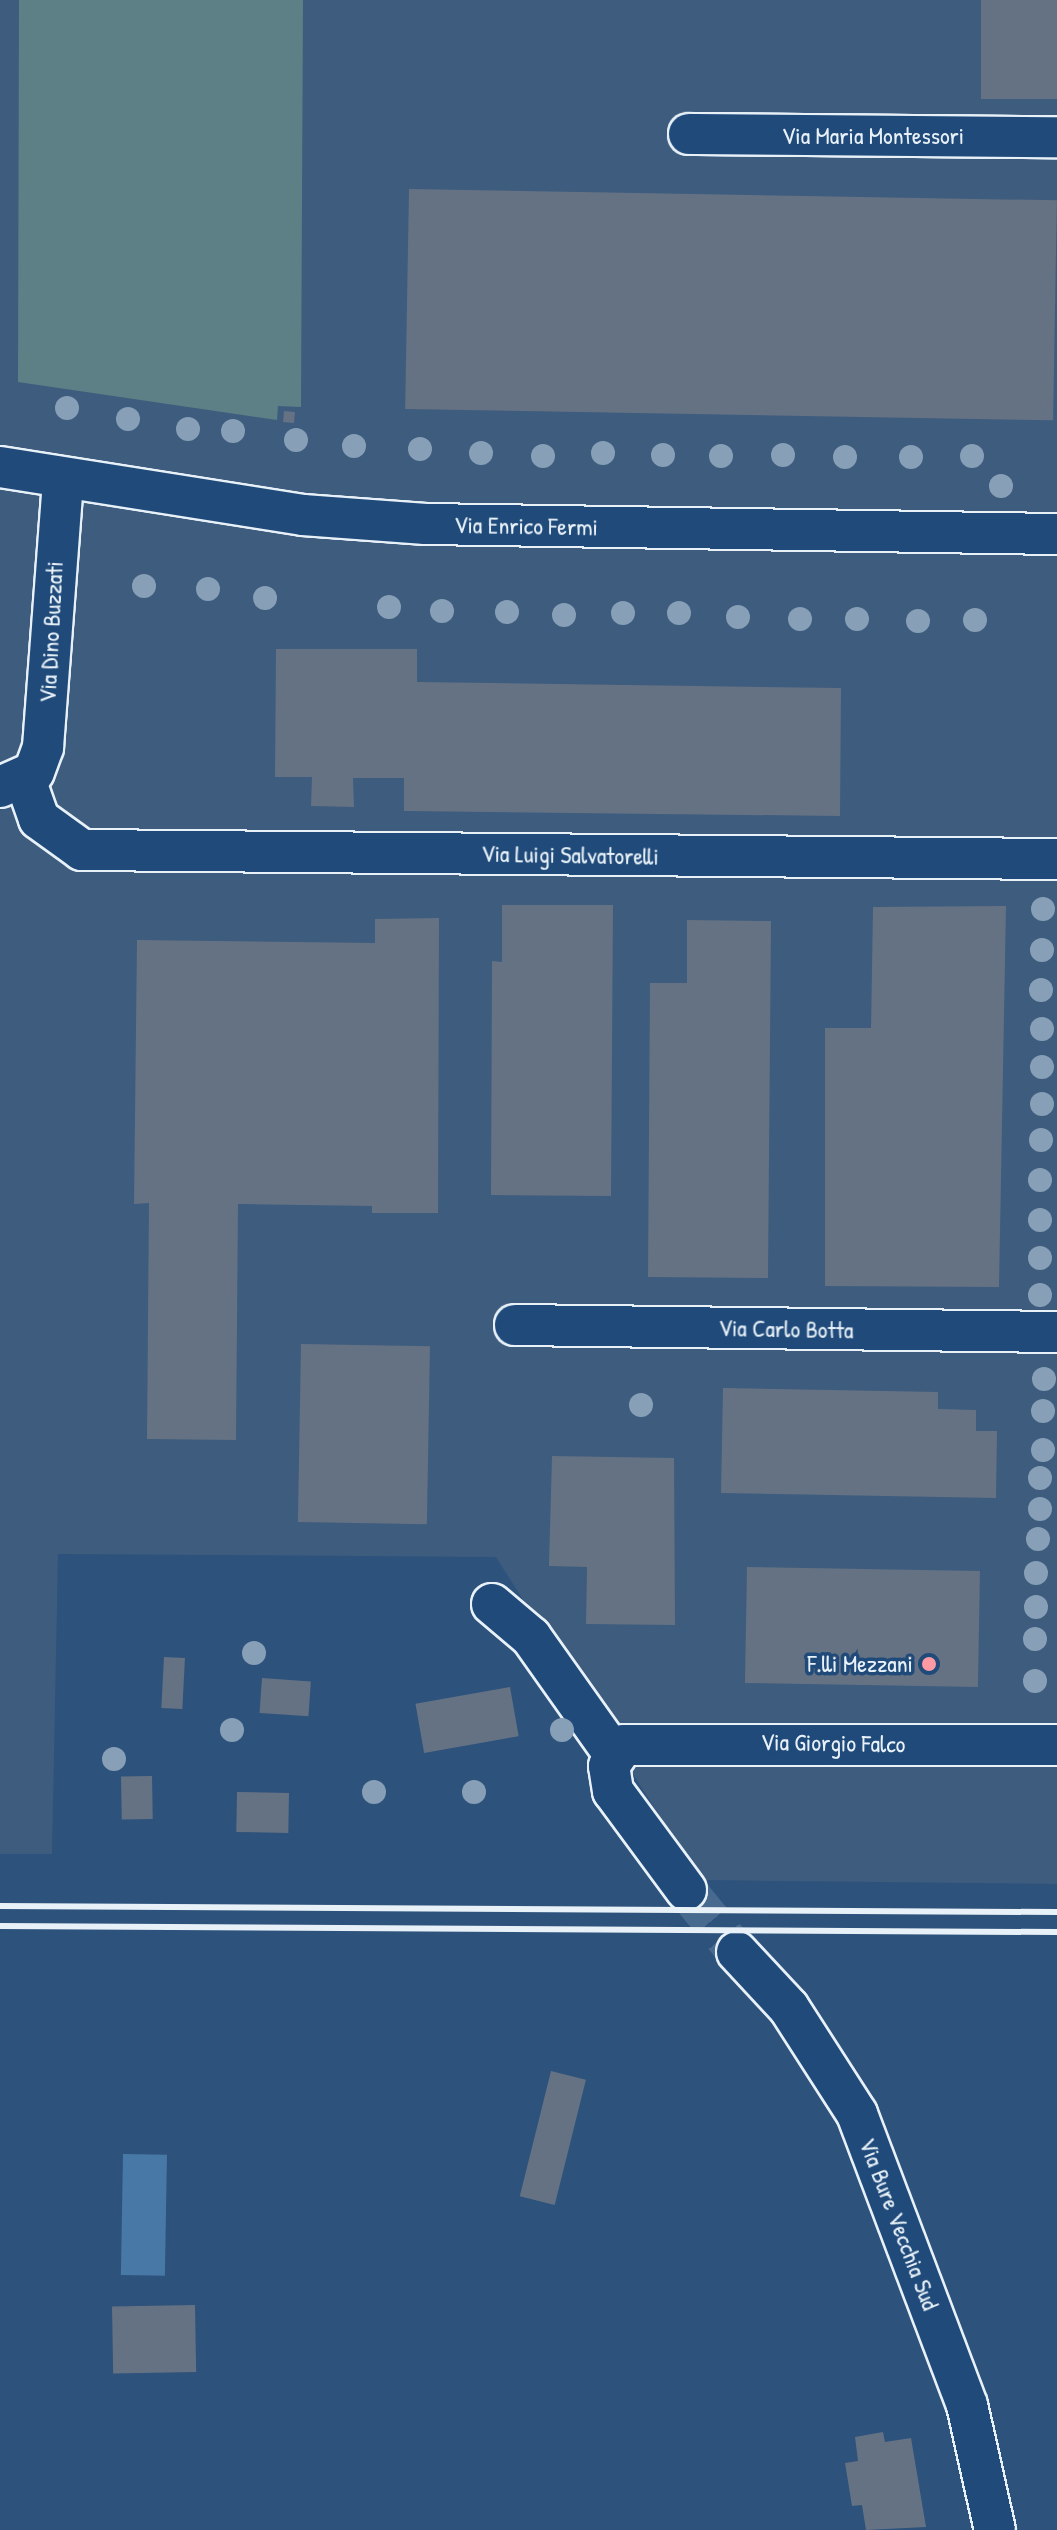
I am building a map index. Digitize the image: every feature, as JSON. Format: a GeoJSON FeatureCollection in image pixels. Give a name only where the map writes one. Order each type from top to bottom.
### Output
{"type":"FeatureCollection","features":[{"type":"Feature","properties":{"kind":"street","name":"Via Maria Montessori"},"geometry":{"type":"LineString","coordinates":[[689,134],[1057,137]]}},
{"type":"Feature","properties":{"kind":"street","name":"Via Enrico Fermi"},"geometry":{"type":"LineString","coordinates":[[0,467],[303,515],[426,524],[1057,534]]}},
{"type":"Feature","properties":{"kind":"street","name":"Via Dino Buzzati"},"geometry":{"type":"LineString","coordinates":[[63,479],[46,726],[40,762],[13,783],[39,819],[82,850]]}},
{"type":"Feature","properties":{"kind":"street","name":"Via Luigi Salvatorelli"},"geometry":{"type":"LineString","coordinates":[[82,850],[1057,859]]}},
{"type":"Feature","properties":{"kind":"street","name":"Via Carlo Botta"},"geometry":{"type":"LineString","coordinates":[[515,1325],[1057,1332]]}},
{"type":"Feature","properties":{"kind":"street"},"geometry":{"type":"LineString","coordinates":[[492,1604],[531,1637],[613,1753],[608,1779],[613,1791],[686,1890]]}},
{"type":"Feature","properties":{"kind":"street","name":"Via Giorgio Falco"},"geometry":{"type":"LineString","coordinates":[[613,1753],[635,1741],[1057,1745]]}},
{"type":"Feature","properties":{"kind":"street","name":"Via Bure Vecchia Sud"},"geometry":{"type":"LineString","coordinates":[[737,1952],[789,2008],[857,2114],[967,2405],[995,2530]]}},
{"type":"Feature","properties":{"kind":"shaded area"},"geometry":{"type":"Polygon","coordinates":[[[0,0],[1057,0],[1057,1884],[700,1880],[496,1557],[58,1554],[52,1854],[0,1854],[0,0]]]}},
{"type":"Feature","properties":{"kind":"shaded area"},"geometry":{"type":"Polygon","coordinates":[[[123,2154],[167,2155],[165,2276],[121,2275],[123,2154]]]}},
{"type":"Feature","properties":{"kind":"green space"},"geometry":{"type":"Polygon","coordinates":[[[19,0],[303,0],[301,407],[278,406],[277,420],[18,382],[19,0]]]}},
{"type":"Feature","properties":{"kind":"building"},"geometry":{"type":"Polygon","coordinates":[[[981,0],[1057,0],[1057,99],[981,99],[981,0]]]}},
{"type":"Feature","properties":{"kind":"building"},"geometry":{"type":"Polygon","coordinates":[[[409,189],[1057,200],[1053,420],[405,409],[409,189]]]}},
{"type":"Feature","properties":{"kind":"building"},"geometry":{"type":"Polygon","coordinates":[[[284,411],[295,412],[294,423],[283,422],[284,411]]]}},
{"type":"Feature","properties":{"kind":"building"},"geometry":{"type":"Polygon","coordinates":[[[276,649],[417,649],[417,682],[841,688],[840,816],[404,811],[404,778],[353,778],[354,807],[311,806],[312,777],[275,777],[276,649]]]}},
{"type":"Feature","properties":{"kind":"building"},"geometry":{"type":"Polygon","coordinates":[[[502,905],[613,905],[611,1196],[491,1195],[492,961],[502,962],[502,905]]]}},
{"type":"Feature","properties":{"kind":"building"},"geometry":{"type":"Polygon","coordinates":[[[1006,906],[999,1287],[825,1286],[825,1028],[871,1028],[873,907],[1006,906]]]}},
{"type":"Feature","properties":{"kind":"building"},"geometry":{"type":"Polygon","coordinates":[[[439,918],[438,1213],[372,1213],[372,1206],[238,1204],[236,1440],[147,1439],[149,1203],[134,1204],[137,940],[375,943],[375,919],[439,918]]]}},
{"type":"Feature","properties":{"kind":"building"},"geometry":{"type":"Polygon","coordinates":[[[687,920],[771,921],[768,1278],[648,1277],[650,983],[687,983],[687,920]]]}},
{"type":"Feature","properties":{"kind":"building"},"geometry":{"type":"Polygon","coordinates":[[[301,1344],[430,1346],[427,1524],[298,1522],[301,1344]]]}},
{"type":"Feature","properties":{"kind":"building"},"geometry":{"type":"Polygon","coordinates":[[[723,1388],[938,1392],[938,1409],[976,1410],[976,1431],[997,1431],[996,1498],[721,1493],[723,1388]]]}},
{"type":"Feature","properties":{"kind":"building"},"geometry":{"type":"Polygon","coordinates":[[[552,1456],[674,1458],[675,1625],[586,1624],[587,1567],[549,1566],[552,1456]]]}},
{"type":"Feature","properties":{"kind":"building"},"geometry":{"type":"Polygon","coordinates":[[[747,1567],[980,1571],[978,1687],[745,1683],[747,1567]]]}},
{"type":"Feature","properties":{"kind":"building"},"geometry":{"type":"Polygon","coordinates":[[[164,1657],[185,1658],[182,1709],[161,1708],[164,1657]]]}},
{"type":"Feature","properties":{"kind":"building"},"geometry":{"type":"Polygon","coordinates":[[[262,1678],[311,1681],[308,1716],[260,1713],[262,1678]]]}},
{"type":"Feature","properties":{"kind":"building"},"geometry":{"type":"Polygon","coordinates":[[[510,1687],[519,1736],[424,1753],[415,1704],[510,1687]]]}},
{"type":"Feature","properties":{"kind":"building"},"geometry":{"type":"Polygon","coordinates":[[[152,1776],[153,1819],[122,1820],[121,1777],[152,1776]]]}},
{"type":"Feature","properties":{"kind":"building"},"geometry":{"type":"Polygon","coordinates":[[[237,1792],[289,1793],[288,1833],[236,1832],[237,1792]]]}},
{"type":"Feature","properties":{"kind":"building"},"geometry":{"type":"Polygon","coordinates":[[[551,2071],[586,2080],[555,2205],[520,2196],[551,2071]]]}},
{"type":"Feature","properties":{"kind":"building"},"geometry":{"type":"Polygon","coordinates":[[[195,2305],[196,2372],[113,2373],[112,2306],[195,2305]]]}},
{"type":"Feature","properties":{"kind":"building"},"geometry":{"type":"Polygon","coordinates":[[[883,2432],[885,2442],[911,2438],[926,2527],[866,2530],[862,2505],[852,2506],[845,2463],[858,2461],[855,2437],[883,2432]]]}},
{"type":"Feature","properties":{"kind":"tunnel"},"geometry":{"type":"LineString","coordinates":[[686,1890],[737,1952]]}},
{"type":"Feature","properties":{"kind":"railway"},"geometry":{"type":"LineString","coordinates":[[0,1906],[1057,1912]]}},
{"type":"Feature","properties":{"kind":"railway"},"geometry":{"type":"LineString","coordinates":[[0,1926],[1057,1932]]}},
{"type":"Feature","properties":{"kind":"place","name":"F.lli Mezzani"},"geometry":{"type":"Point","coordinates":[929,1664]}}]}
